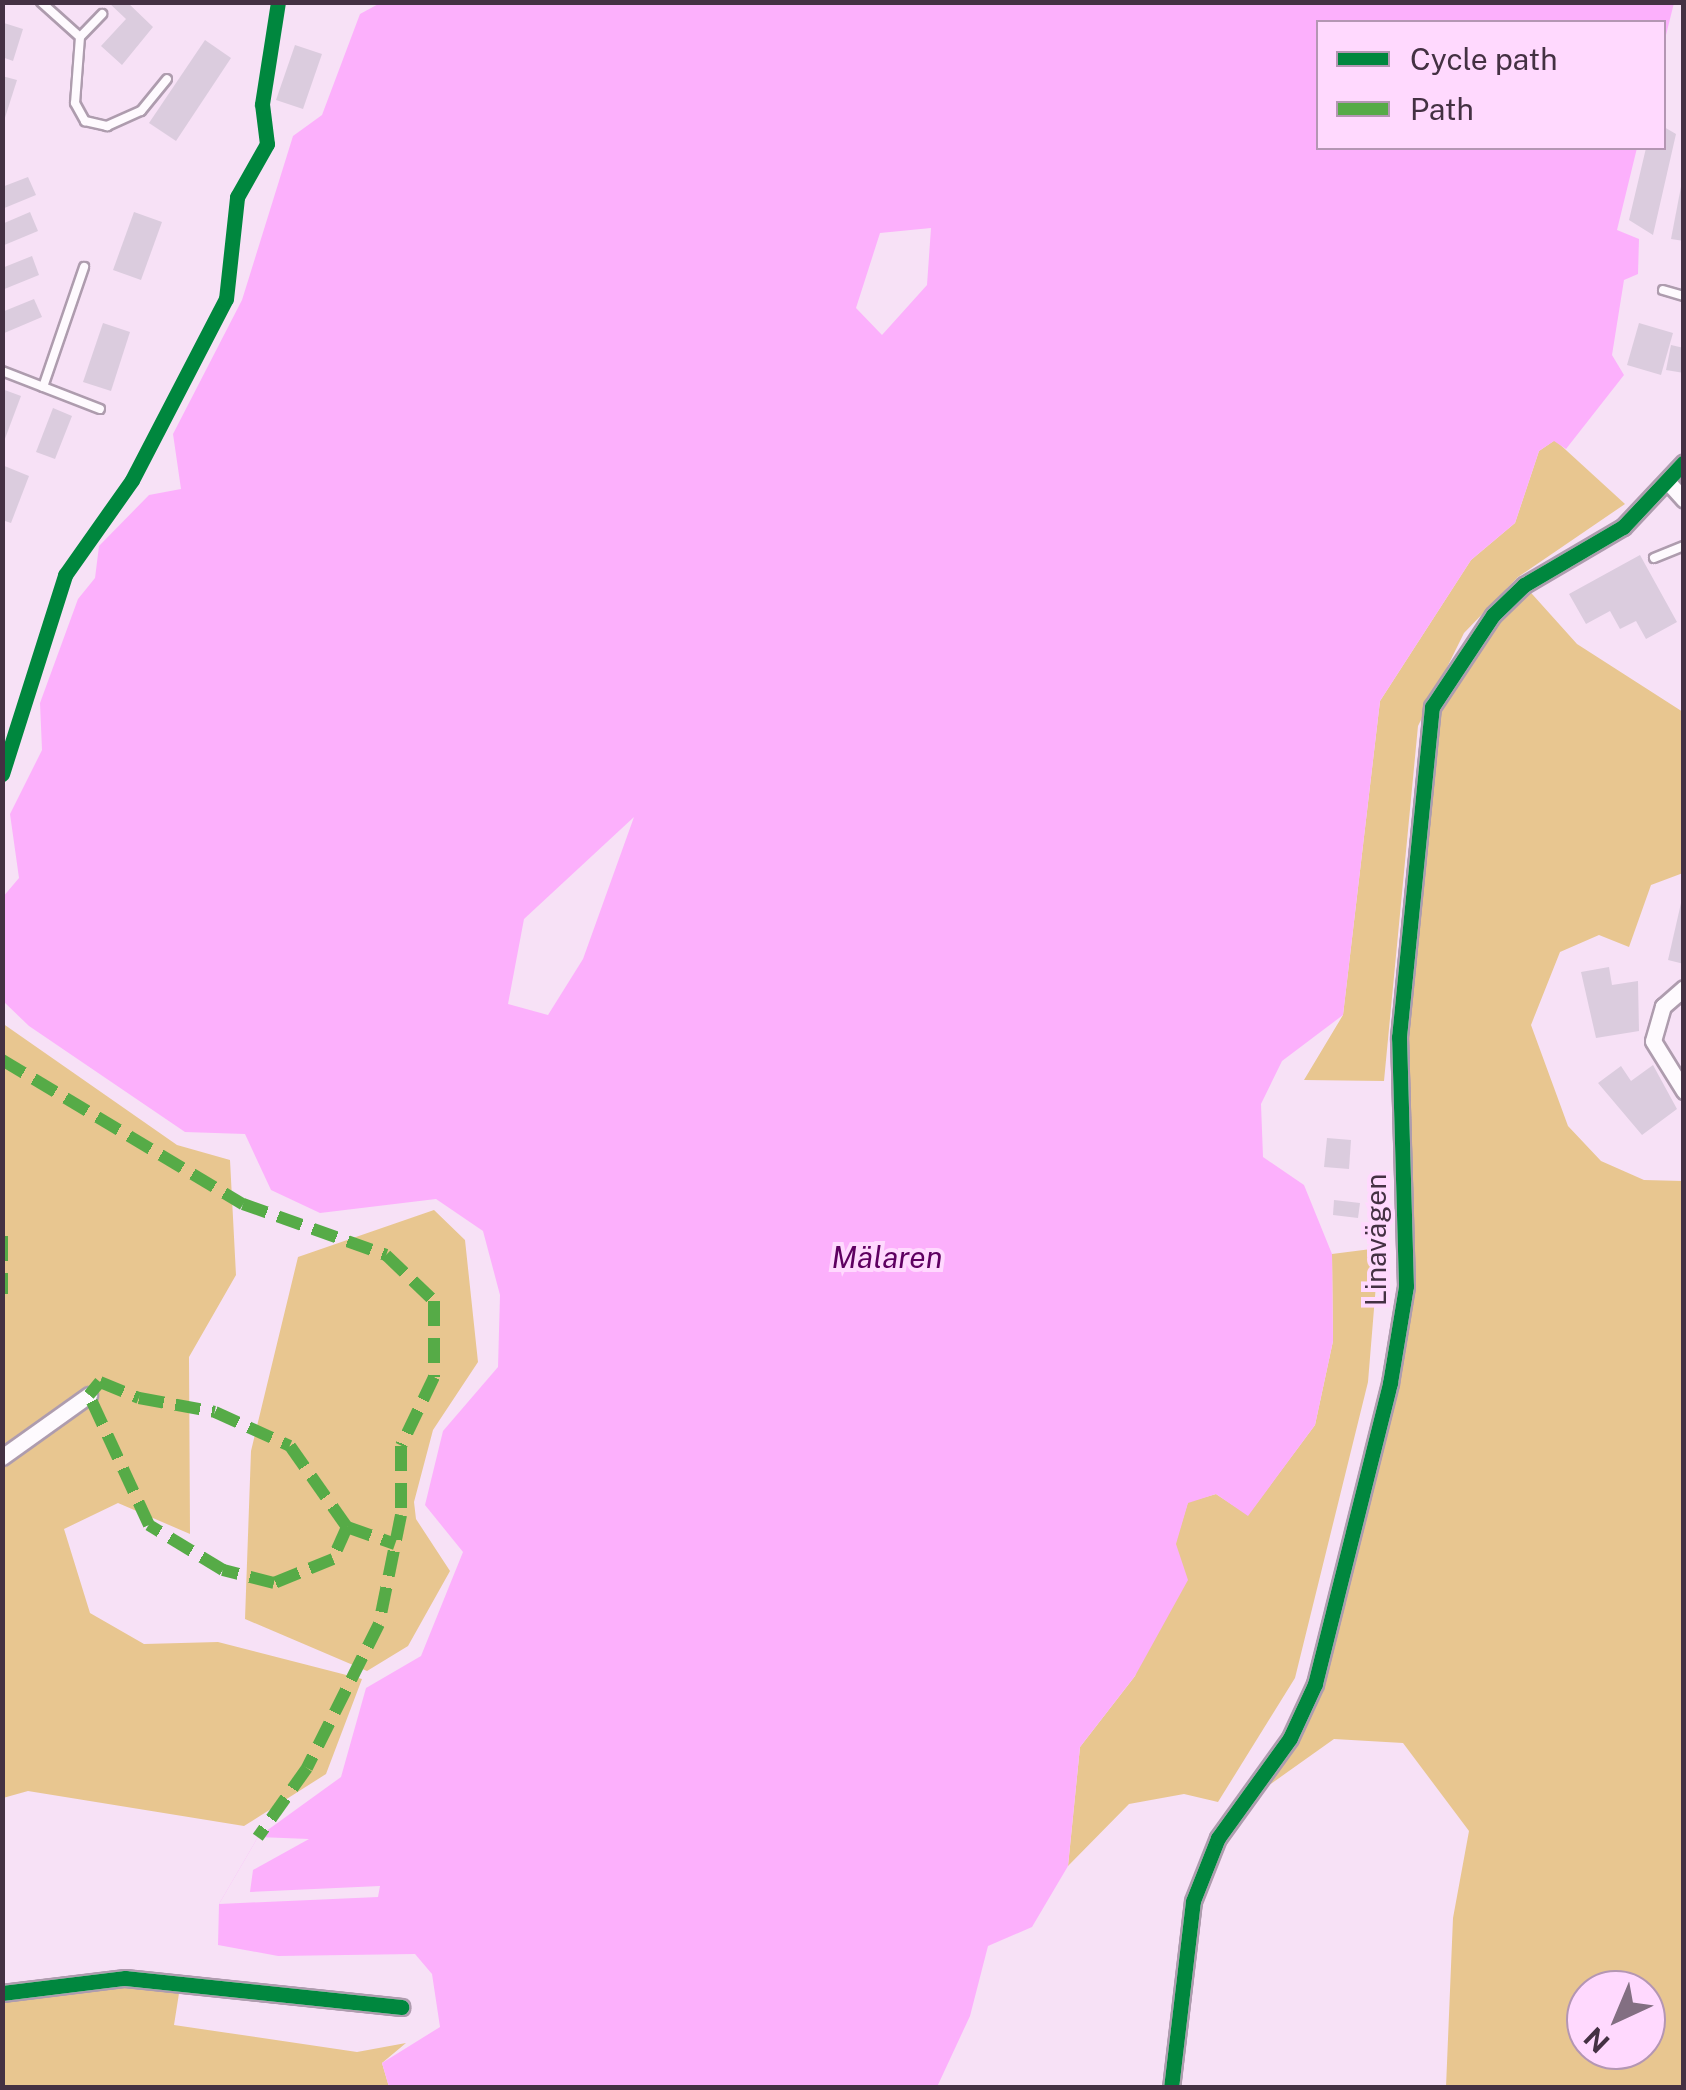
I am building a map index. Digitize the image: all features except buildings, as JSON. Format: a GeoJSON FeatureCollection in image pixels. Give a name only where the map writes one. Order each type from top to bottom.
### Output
{"type":"FeatureCollection","features":[{"type":"Feature","properties":{"kind":"street","name":"Linavägen"},"geometry":{"type":"LineString","coordinates":[[1171,2088],[1192,1901],[1218,1838],[1290,1738],[1315,1684],[1390,1383],[1406,1286],[1400,1037],[1432,707],[1504,605],[1623,526],[1684,462]]}},
{"type":"Feature","properties":{"kind":"street"},"geometry":{"type":"LineString","coordinates":[[1668,482],[1684,500]]}},
{"type":"Feature","properties":{"kind":"street"},"geometry":{"type":"LineString","coordinates":[[1684,988],[1663,1006],[1653,1040],[1684,1091]]}},
{"type":"Feature","properties":{"kind":"street"},"geometry":{"type":"LineString","coordinates":[[2,1456],[89,1395]]}},
{"type":"Feature","properties":{"kind":"street"},"geometry":{"type":"LineString","coordinates":[[2,1993],[124,1978],[402,2007]]}},
{"type":"Feature","properties":{"kind":"lane"},"geometry":{"type":"LineString","coordinates":[[42,2],[80,37]]}},
{"type":"Feature","properties":{"kind":"lane"},"geometry":{"type":"LineString","coordinates":[[102,14],[80,37],[75,103],[84,121],[107,126],[140,111],[167,79]]}},
{"type":"Feature","properties":{"kind":"lane"},"geometry":{"type":"LineString","coordinates":[[44,387],[84,267]]}},
{"type":"Feature","properties":{"kind":"lane"},"geometry":{"type":"LineString","coordinates":[[1664,290],[1684,296]]}},
{"type":"Feature","properties":{"kind":"lane"},"geometry":{"type":"LineString","coordinates":[[2,371],[100,409]]}},
{"type":"Feature","properties":{"kind":"lane"},"geometry":{"type":"LineString","coordinates":[[1654,558],[1684,546]]}},
{"type":"Feature","properties":{"kind":"shaded area"},"geometry":{"type":"Polygon","coordinates":[[[1555,440],[1625,504],[1518,577],[1464,633],[1418,726],[1384,1081],[1304,1080],[1343,1015],[1380,701],[1471,560],[1515,523],[1539,451],[1555,440]]]}},
{"type":"Feature","properties":{"kind":"shaded area"},"geometry":{"type":"Polygon","coordinates":[[[1524,585],[1577,644],[1683,712],[1683,873],[1651,885],[1629,947],[1599,935],[1560,952],[1531,1025],[1568,1126],[1601,1161],[1644,1180],[1683,1181],[1683,2087],[1446,2087],[1453,1918],[1469,1831],[1403,1743],[1334,1739],[1251,1798],[1315,1685],[1406,1286],[1399,1037],[1432,707],[1524,585]]]}},
{"type":"Feature","properties":{"kind":"shaded area"},"geometry":{"type":"Polygon","coordinates":[[[2,1023],[177,1145],[230,1160],[236,1275],[189,1357],[190,1534],[118,1503],[64,1529],[90,1613],[144,1644],[218,1642],[362,1679],[326,1774],[244,1826],[28,1791],[3,1798],[2,1023]]]}},
{"type":"Feature","properties":{"kind":"shaded area"},"geometry":{"type":"Polygon","coordinates":[[[434,1210],[465,1240],[478,1362],[433,1430],[414,1502],[416,1519],[450,1571],[408,1646],[367,1671],[245,1619],[251,1451],[298,1257],[434,1210]]]}},
{"type":"Feature","properties":{"kind":"shaded area"},"geometry":{"type":"Polygon","coordinates":[[[1379,1248],[1368,1382],[1295,1678],[1218,1802],[1184,1794],[1129,1804],[1068,1866],[1080,1747],[1135,1676],[1188,1502],[1216,1494],[1248,1515],[1315,1425],[1333,1341],[1332,1254],[1379,1248]]]}},
{"type":"Feature","properties":{"kind":"shaded area"},"geometry":{"type":"Polygon","coordinates":[[[127,1985],[180,1987],[174,2025],[357,2052],[406,2043],[382,2063],[389,2087],[3,2087],[2,2000],[127,1985]]]}},
{"type":"Feature","properties":{"kind":"water","name":"Mälaren"},"geometry":{"type":"Polygon","coordinates":[[[382,2],[1674,3],[1666,35],[1666,20],[1316,20],[1316,150],[1637,150],[1617,230],[1639,239],[1638,274],[1624,280],[1612,355],[1624,375],[1566,449],[1554,441],[1539,451],[1515,523],[1471,560],[1380,701],[1343,1015],[1282,1061],[1261,1104],[1263,1157],[1304,1185],[1332,1254],[1333,1341],[1315,1425],[1248,1516],[1216,1494],[1188,1503],[1176,1544],[1188,1580],[1135,1676],[1080,1747],[1068,1866],[1032,1927],[988,1946],[970,2016],[937,2087],[389,2087],[382,2063],[440,2027],[432,1974],[415,1954],[278,1956],[218,1945],[219,1904],[258,1837],[341,1777],[366,1688],[421,1656],[463,1552],[425,1505],[443,1431],[498,1367],[500,1295],[483,1231],[436,1199],[320,1213],[271,1190],[245,1134],[185,1132],[29,1026],[3,1001],[2,898],[19,878],[10,814],[42,750],[40,703],[78,599],[95,578],[99,546],[149,495],[181,489],[173,434],[242,300],[293,136],[322,115],[360,14],[382,2]],[[931,228],[880,233],[856,308],[882,335],[927,285],[931,228]],[[634,817],[524,919],[508,1004],[548,1015],[583,959],[634,817]]]}},
{"type":"Feature","properties":{"kind":"pier"},"geometry":{"type":"Polygon","coordinates":[[[258,1837],[309,1839],[253,1870],[250,1892],[380,1886],[378,1897],[219,1904],[258,1837]]]}},
{"type":"Feature","properties":{"kind":"marked path"},"geometry":{"type":"LineString","coordinates":[[2,1060],[243,1204],[386,1255],[434,1301],[434,1377],[401,1446],[401,1515],[379,1624],[307,1768],[258,1837]]}},
{"type":"Feature","properties":{"kind":"marked path"},"geometry":{"type":"LineString","coordinates":[[2,1236],[2,1294]]}},
{"type":"Feature","properties":{"kind":"marked path"},"geometry":{"type":"LineString","coordinates":[[100,1382],[139,1398],[215,1412],[290,1446],[347,1527],[333,1559],[274,1583],[223,1570],[149,1525],[89,1395],[100,1382]]}},
{"type":"Feature","properties":{"kind":"marked path"},"geometry":{"type":"LineString","coordinates":[[347,1527],[395,1544]]}},
{"type":"Feature","properties":{"kind":"cycle path"},"geometry":{"type":"LineString","coordinates":[[2,774],[65,575],[132,480],[226,299],[237,197],[267,144],[262,104],[278,2]]}},
{"type":"Feature","properties":{"kind":"cycle path"},"geometry":{"type":"LineString","coordinates":[[1171,2088],[1193,1901],[1218,1838],[1290,1738],[1315,1684],[1390,1383],[1406,1286],[1399,1037],[1432,707],[1493,615],[1524,585],[1623,527],[1684,462]]}},
{"type":"Feature","properties":{"kind":"cycle path"},"geometry":{"type":"LineString","coordinates":[[2,1993],[125,1978],[401,2007]]}}]}
